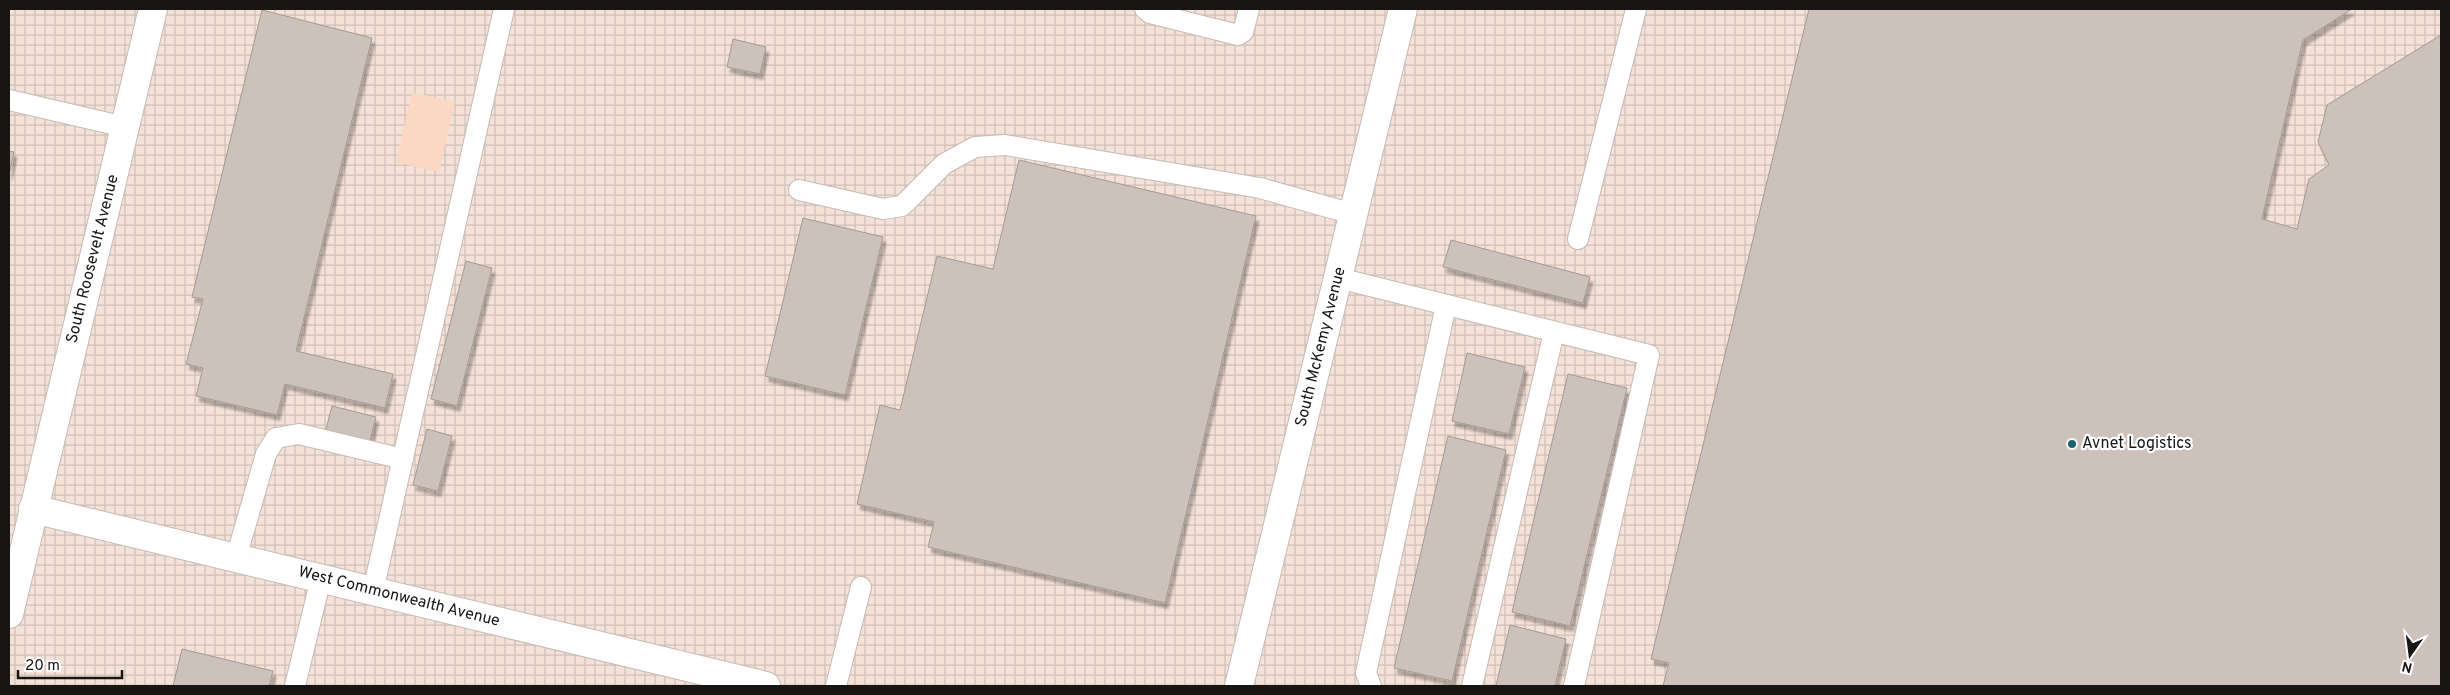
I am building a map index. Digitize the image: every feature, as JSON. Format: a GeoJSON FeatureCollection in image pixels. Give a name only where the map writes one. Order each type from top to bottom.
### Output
{"type":"FeatureCollection","features":[{"type":"Feature","properties":{"kind":"street","name":"South Roosevelt Avenue"},"geometry":{"type":"LineString","coordinates":[[9,614],[153,9]]}},
{"type":"Feature","properties":{"kind":"street","name":"South McKemy Avenue"},"geometry":{"type":"LineString","coordinates":[[1239,686],[1403,9]]}},
{"type":"Feature","properties":{"kind":"street","name":"West Commonwealth Avenue"},"geometry":{"type":"LineString","coordinates":[[33,509],[766,686]]}},
{"type":"Feature","properties":{"kind":"lane"},"geometry":{"type":"LineString","coordinates":[[373,591],[504,9]]}},
{"type":"Feature","properties":{"kind":"lane"},"geometry":{"type":"LineString","coordinates":[[1145,9],[1150,14],[1238,34],[1243,32],[1249,9]]}},
{"type":"Feature","properties":{"kind":"lane"},"geometry":{"type":"LineString","coordinates":[[1578,240],[1636,9]]}},
{"type":"Feature","properties":{"kind":"lane"},"geometry":{"type":"LineString","coordinates":[[9,100],[125,127]]}},
{"type":"Feature","properties":{"kind":"lane"},"geometry":{"type":"LineString","coordinates":[[799,190],[883,209],[902,206],[944,164],[975,147],[1005,145],[1260,188],[1353,214]]}},
{"type":"Feature","properties":{"kind":"lane"},"geometry":{"type":"LineString","coordinates":[[1338,278],[1649,355],[1574,686]]}},
{"type":"Feature","properties":{"kind":"lane"},"geometry":{"type":"LineString","coordinates":[[1371,686],[1366,673],[1446,305]]}},
{"type":"Feature","properties":{"kind":"lane"},"geometry":{"type":"LineString","coordinates":[[1472,686],[1554,332]]}},
{"type":"Feature","properties":{"kind":"lane"},"geometry":{"type":"LineString","coordinates":[[236,558],[266,454],[276,438],[299,434],[403,459]]}},
{"type":"Feature","properties":{"kind":"lane"},"geometry":{"type":"LineString","coordinates":[[295,686],[321,578]]}},
{"type":"Feature","properties":{"kind":"lane"},"geometry":{"type":"LineString","coordinates":[[836,686],[861,586]]}},
{"type":"Feature","properties":{"kind":"shaded area"},"geometry":{"type":"Polygon","coordinates":[[[9,9],[2441,9],[2441,686],[9,686],[9,9]]]}},
{"type":"Feature","properties":{"kind":"shaded area"},"geometry":{"type":"Polygon","coordinates":[[[412,92],[455,102],[439,172],[396,162],[412,92]]]}},
{"type":"Feature","properties":{"kind":"building","name":"Avnet Logistics"},"geometry":{"type":"Polygon","coordinates":[[[1809,9],[2352,9],[2303,40],[2262,219],[2297,229],[2309,179],[2329,165],[2318,142],[2327,105],[2441,35],[2441,686],[1663,686],[1669,663],[1651,659],[1809,9]]]}},
{"type":"Feature","properties":{"kind":"building"},"geometry":{"type":"Polygon","coordinates":[[[262,10],[372,38],[296,351],[393,374],[385,408],[285,384],[277,415],[196,396],[203,368],[186,364],[203,299],[192,297],[262,10]]]}},
{"type":"Feature","properties":{"kind":"building"},"geometry":{"type":"Polygon","coordinates":[[[733,39],[766,47],[760,74],[727,67],[733,39]]]}},
{"type":"Feature","properties":{"kind":"building"},"geometry":{"type":"Polygon","coordinates":[[[9,151],[14,152],[9,175],[9,151]]]}},
{"type":"Feature","properties":{"kind":"building"},"geometry":{"type":"Polygon","coordinates":[[[1019,160],[1256,216],[1165,603],[928,547],[934,522],[857,504],[880,405],[900,410],[937,256],[993,269],[1019,160]]]}},
{"type":"Feature","properties":{"kind":"building"},"geometry":{"type":"Polygon","coordinates":[[[803,218],[883,237],[845,395],[765,376],[803,218]]]}},
{"type":"Feature","properties":{"kind":"building"},"geometry":{"type":"Polygon","coordinates":[[[1451,240],[1590,277],[1583,303],[1443,267],[1451,240]]]}},
{"type":"Feature","properties":{"kind":"building"},"geometry":{"type":"Polygon","coordinates":[[[466,261],[492,268],[457,406],[431,399],[466,261]]]}},
{"type":"Feature","properties":{"kind":"building"},"geometry":{"type":"Polygon","coordinates":[[[1467,353],[1525,367],[1509,434],[1452,421],[1467,353]]]}},
{"type":"Feature","properties":{"kind":"building"},"geometry":{"type":"Polygon","coordinates":[[[1568,374],[1627,388],[1570,626],[1512,612],[1568,374]]]}},
{"type":"Feature","properties":{"kind":"building"},"geometry":{"type":"Polygon","coordinates":[[[332,406],[376,417],[369,444],[325,433],[332,406]]]}},
{"type":"Feature","properties":{"kind":"building"},"geometry":{"type":"Polygon","coordinates":[[[427,429],[452,436],[438,491],[413,485],[427,429]]]}},
{"type":"Feature","properties":{"kind":"building"},"geometry":{"type":"Polygon","coordinates":[[[1448,436],[1506,450],[1452,681],[1394,668],[1448,436]]]}},
{"type":"Feature","properties":{"kind":"building"},"geometry":{"type":"Polygon","coordinates":[[[1510,625],[1566,639],[1555,686],[1496,686],[1510,625]]]}},
{"type":"Feature","properties":{"kind":"building"},"geometry":{"type":"Polygon","coordinates":[[[182,649],[273,671],[269,686],[173,686],[182,649]]]}},
{"type":"Feature","properties":{"kind":"place","name":"Avnet Logistics"},"geometry":{"type":"Point","coordinates":[2072,444]}}]}
